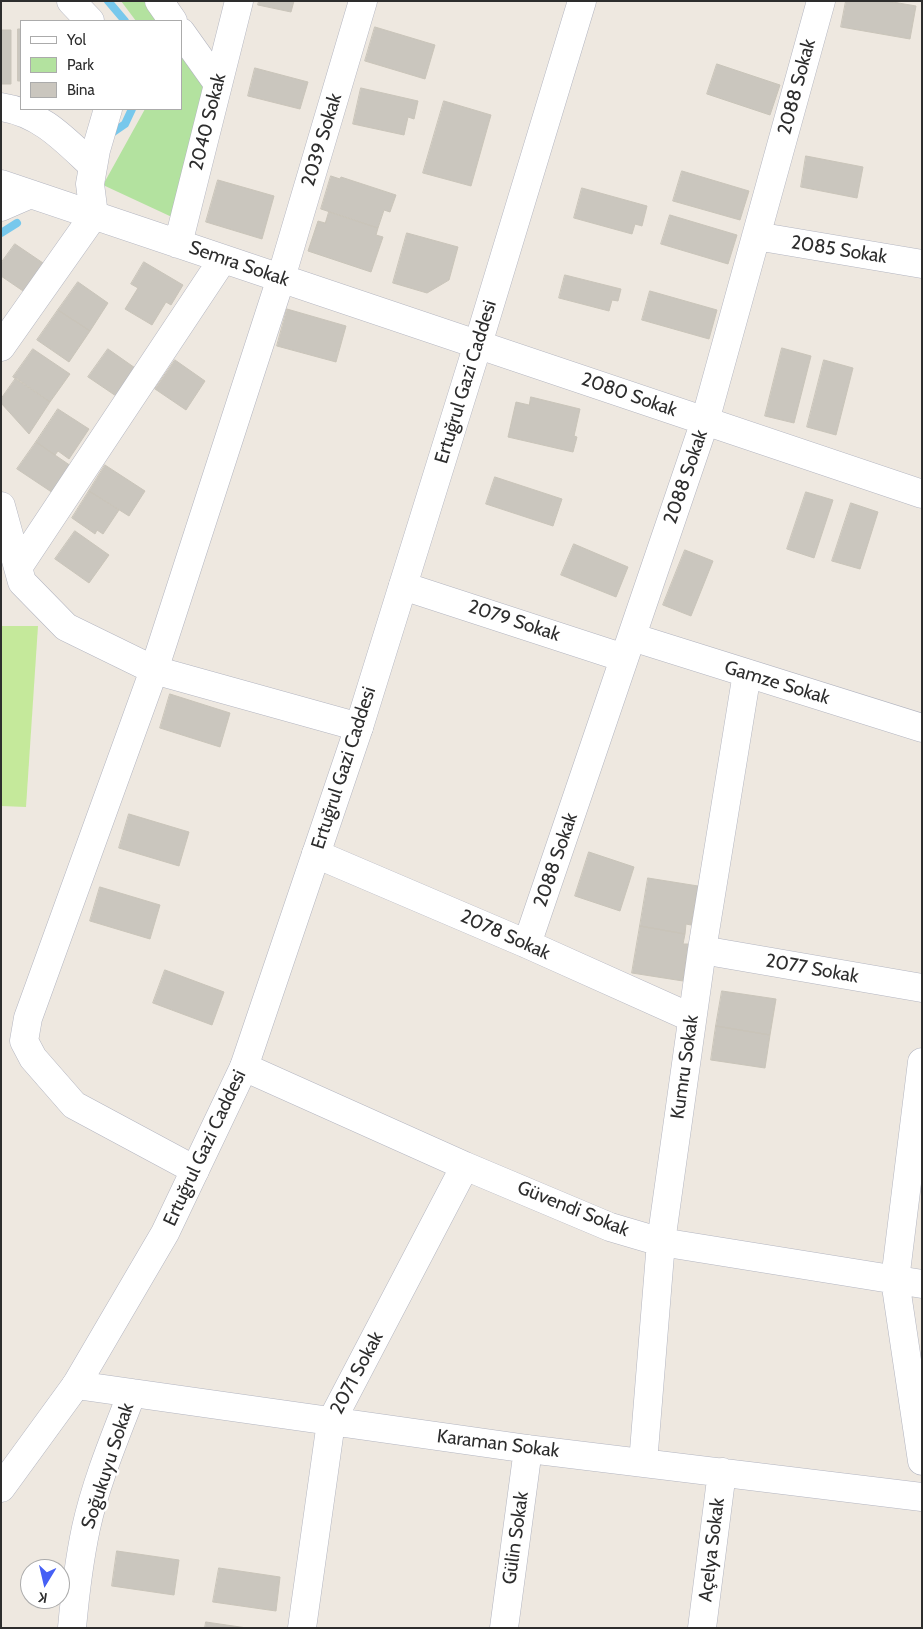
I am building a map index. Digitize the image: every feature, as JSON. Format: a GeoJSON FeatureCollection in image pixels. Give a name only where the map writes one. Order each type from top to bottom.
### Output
{"type":"FeatureCollection","features":[{"type":"Feature","properties":{"kind":"street"},"geometry":{"type":"LineString","coordinates":[[71,1],[89,20]]}},
{"type":"Feature","properties":{"kind":"street"},"geometry":{"type":"LineString","coordinates":[[159,1],[173,20]]}},
{"type":"Feature","properties":{"kind":"street","name":"2040 Sokak"},"geometry":{"type":"LineString","coordinates":[[178,244],[238,1]]}},
{"type":"Feature","properties":{"kind":"street","name":"2039 Sokak"},"geometry":{"type":"LineString","coordinates":[[195,1170],[74,1105],[33,1058],[24,1041],[28,1018],[154,670],[281,278],[363,1]]}},
{"type":"Feature","properties":{"kind":"street","name":"Ertuğrul Gazi Caddesi"},"geometry":{"type":"LineString","coordinates":[[1,1488],[76,1385],[165,1233],[244,1066],[359,727],[582,1]]}},
{"type":"Feature","properties":{"kind":"street","name":"2088 Sokak"},"geometry":{"type":"LineString","coordinates":[[527,944],[705,421],[821,1]]}},
{"type":"Feature","properties":{"kind":"street"},"geometry":{"type":"LineString","coordinates":[[182,33],[218,84]]}},
{"type":"Feature","properties":{"kind":"street"},"geometry":{"type":"LineString","coordinates":[[1,107],[40,120],[54,130],[93,166]]}},
{"type":"Feature","properties":{"kind":"street"},"geometry":{"type":"LineString","coordinates":[[1,348],[94,215],[90,184],[96,150],[108,110]]}},
{"type":"Feature","properties":{"kind":"street","name":"Semra Sokak"},"geometry":{"type":"LineString","coordinates":[[1,184],[478,344]]}},
{"type":"Feature","properties":{"kind":"street"},"geometry":{"type":"LineString","coordinates":[[1,207],[31,194]]}},
{"type":"Feature","properties":{"kind":"street","name":"2085 Sokak"},"geometry":{"type":"LineString","coordinates":[[756,236],[922,264]]}},
{"type":"Feature","properties":{"kind":"street"},"geometry":{"type":"LineString","coordinates":[[18,566],[224,259]]}},
{"type":"Feature","properties":{"kind":"street","name":"2080 Sokak"},"geometry":{"type":"LineString","coordinates":[[478,344],[922,494]]}},
{"type":"Feature","properties":{"kind":"street"},"geometry":{"type":"LineString","coordinates":[[1,506],[22,582],[66,627],[154,670],[359,727]]}},
{"type":"Feature","properties":{"kind":"street","name":"2079 Sokak"},"geometry":{"type":"LineString","coordinates":[[402,586],[628,648]]}},
{"type":"Feature","properties":{"kind":"street","name":"Gamze Sokak"},"geometry":{"type":"LineString","coordinates":[[628,648],[746,673],[922,728]]}},
{"type":"Feature","properties":{"kind":"street","name":"Kumru Sokak"},"geometry":{"type":"LineString","coordinates":[[643,1462],[660,1242],[702,950],[746,673]]}},
{"type":"Feature","properties":{"kind":"street","name":"2078 Sokak"},"geometry":{"type":"LineString","coordinates":[[316,854],[527,944],[692,1018]]}},
{"type":"Feature","properties":{"kind":"street","name":"2077 Sokak"},"geometry":{"type":"LineString","coordinates":[[702,950],[922,988]]}},
{"type":"Feature","properties":{"kind":"street"},"geometry":{"type":"LineString","coordinates":[[922,1062],[895,1280],[922,1461]]}},
{"type":"Feature","properties":{"kind":"street","name":"Güvendi Sokak"},"geometry":{"type":"LineString","coordinates":[[244,1066],[465,1166],[610,1227],[660,1242],[922,1284]]}},
{"type":"Feature","properties":{"kind":"street","name":"2071 Sokak"},"geometry":{"type":"LineString","coordinates":[[302,1628],[331,1422],[465,1166]]}},
{"type":"Feature","properties":{"kind":"street","name":"Karaman Sokak"},"geometry":{"type":"LineString","coordinates":[[76,1385],[528,1449],[922,1497]]}},
{"type":"Feature","properties":{"kind":"street","name":"Soğukuyu Sokak"},"geometry":{"type":"LineString","coordinates":[[72,1628],[86,1528],[102,1472],[132,1393]]}},
{"type":"Feature","properties":{"kind":"street","name":"Gülin Sokak"},"geometry":{"type":"LineString","coordinates":[[504,1628],[528,1449]]}},
{"type":"Feature","properties":{"kind":"street","name":"Açelya Sokak"},"geometry":{"type":"LineString","coordinates":[[702,1628],[722,1472]]}},
{"type":"Feature","properties":{"kind":"green space"},"geometry":{"type":"Polygon","coordinates":[[[121,1],[147,1],[160,20],[135,20],[121,1]]]}},
{"type":"Feature","properties":{"kind":"green space"},"geometry":{"type":"Polygon","coordinates":[[[182,53],[205,87],[174,218],[103,185],[144,110],[182,110],[182,53]]]}},
{"type":"Feature","properties":{"kind":"green space"},"geometry":{"type":"Polygon","coordinates":[[[1,626],[38,626],[26,807],[1,806],[1,626]]]}},
{"type":"Feature","properties":{"kind":"building"},"geometry":{"type":"Polygon","coordinates":[[[259,1],[294,1],[291,12],[258,5],[259,1]]]}},
{"type":"Feature","properties":{"kind":"building"},"geometry":{"type":"Polygon","coordinates":[[[846,1],[887,1],[916,6],[910,39],[841,27],[846,1]]]}},
{"type":"Feature","properties":{"kind":"building"},"geometry":{"type":"Polygon","coordinates":[[[375,27],[435,45],[425,79],[365,61],[375,27]]]}},
{"type":"Feature","properties":{"kind":"building"},"geometry":{"type":"Polygon","coordinates":[[[18,29],[20,29],[20,81],[18,81],[18,29]]]}},
{"type":"Feature","properties":{"kind":"building"},"geometry":{"type":"Polygon","coordinates":[[[1,30],[11,30],[11,84],[1,84],[1,30]]]}},
{"type":"Feature","properties":{"kind":"building"},"geometry":{"type":"Polygon","coordinates":[[[717,64],[780,85],[770,115],[707,94],[717,64]]]}},
{"type":"Feature","properties":{"kind":"building"},"geometry":{"type":"Polygon","coordinates":[[[255,68],[308,82],[300,109],[248,96],[255,68]]]}},
{"type":"Feature","properties":{"kind":"building"},"geometry":{"type":"Polygon","coordinates":[[[361,88],[418,101],[414,119],[408,117],[404,135],[353,124],[361,88]]]}},
{"type":"Feature","properties":{"kind":"building"},"geometry":{"type":"Polygon","coordinates":[[[444,101],[491,115],[471,186],[423,173],[444,101]]]}},
{"type":"Feature","properties":{"kind":"building"},"geometry":{"type":"Polygon","coordinates":[[[806,156],[863,167],[857,198],[801,187],[806,156]]]}},
{"type":"Feature","properties":{"kind":"building"},"geometry":{"type":"Polygon","coordinates":[[[682,171],[749,191],[740,220],[673,201],[682,171]]]}},
{"type":"Feature","properties":{"kind":"building"},"geometry":{"type":"Polygon","coordinates":[[[331,176],[340,179],[341,177],[396,195],[390,212],[384,210],[378,228],[321,209],[331,176]]]}},
{"type":"Feature","properties":{"kind":"building"},"geometry":{"type":"Polygon","coordinates":[[[218,180],[274,196],[262,239],[206,222],[218,180]]]}},
{"type":"Feature","properties":{"kind":"building"},"geometry":{"type":"Polygon","coordinates":[[[582,188],[647,206],[642,226],[635,224],[632,234],[574,218],[582,188]]]}},
{"type":"Feature","properties":{"kind":"building"},"geometry":{"type":"Polygon","coordinates":[[[329,212],[378,228],[376,235],[383,237],[371,272],[308,251],[318,221],[325,223],[329,212]]]}},
{"type":"Feature","properties":{"kind":"building"},"geometry":{"type":"Polygon","coordinates":[[[670,215],[737,235],[728,264],[661,244],[670,215]]]}},
{"type":"Feature","properties":{"kind":"building"},"geometry":{"type":"Polygon","coordinates":[[[407,233],[458,247],[449,280],[427,293],[393,283],[407,233]]]}},
{"type":"Feature","properties":{"kind":"building"},"geometry":{"type":"Polygon","coordinates":[[[15,244],[46,265],[26,293],[1,276],[1,263],[15,244]]]}},
{"type":"Feature","properties":{"kind":"building"},"geometry":{"type":"Polygon","coordinates":[[[144,262],[183,285],[171,305],[166,302],[152,325],[125,309],[138,288],[131,284],[144,262]]]}},
{"type":"Feature","properties":{"kind":"building"},"geometry":{"type":"Polygon","coordinates":[[[565,275],[621,289],[618,301],[612,300],[609,311],[559,298],[565,275]]]}},
{"type":"Feature","properties":{"kind":"building"},"geometry":{"type":"Polygon","coordinates":[[[78,282],[108,303],[90,331],[58,310],[78,282]]]}},
{"type":"Feature","properties":{"kind":"building"},"geometry":{"type":"Polygon","coordinates":[[[650,291],[717,310],[709,339],[642,320],[650,291]]]}},
{"type":"Feature","properties":{"kind":"building"},"geometry":{"type":"Polygon","coordinates":[[[287,309],[346,326],[336,362],[277,346],[287,309]]]}},
{"type":"Feature","properties":{"kind":"building"},"geometry":{"type":"Polygon","coordinates":[[[58,310],[90,331],[69,362],[37,340],[58,310]]]}},
{"type":"Feature","properties":{"kind":"building"},"geometry":{"type":"Polygon","coordinates":[[[782,348],[811,356],[794,423],[765,416],[782,348]]]}},
{"type":"Feature","properties":{"kind":"building"},"geometry":{"type":"Polygon","coordinates":[[[33,349],[70,374],[50,402],[13,377],[33,349]]]}},
{"type":"Feature","properties":{"kind":"building"},"geometry":{"type":"Polygon","coordinates":[[[108,349],[138,370],[119,398],[88,377],[108,349]]]}},
{"type":"Feature","properties":{"kind":"building"},"geometry":{"type":"Polygon","coordinates":[[[175,360],[205,381],[186,410],[155,389],[175,360]]]}},
{"type":"Feature","properties":{"kind":"building"},"geometry":{"type":"Polygon","coordinates":[[[824,360],[853,368],[836,435],[807,427],[824,360]]]}},
{"type":"Feature","properties":{"kind":"building"},"geometry":{"type":"Polygon","coordinates":[[[16,378],[50,402],[29,434],[1,403],[1,399],[16,378]]]}},
{"type":"Feature","properties":{"kind":"building"},"geometry":{"type":"Polygon","coordinates":[[[531,397],[580,409],[574,436],[577,437],[573,452],[508,437],[516,402],[529,405],[531,397]]]}},
{"type":"Feature","properties":{"kind":"building"},"geometry":{"type":"Polygon","coordinates":[[[58,409],[89,429],[69,459],[58,451],[55,455],[36,442],[58,409]]]}},
{"type":"Feature","properties":{"kind":"building"},"geometry":{"type":"Polygon","coordinates":[[[36,442],[71,466],[53,493],[17,469],[36,442]]]}},
{"type":"Feature","properties":{"kind":"building"},"geometry":{"type":"Polygon","coordinates":[[[105,465],[145,491],[129,516],[89,491],[105,465]]]}},
{"type":"Feature","properties":{"kind":"building"},"geometry":{"type":"Polygon","coordinates":[[[495,477],[562,499],[553,526],[486,504],[495,477]]]}},
{"type":"Feature","properties":{"kind":"building"},"geometry":{"type":"Polygon","coordinates":[[[89,491],[119,510],[103,534],[97,530],[95,534],[72,518],[89,491]]]}},
{"type":"Feature","properties":{"kind":"building"},"geometry":{"type":"Polygon","coordinates":[[[806,492],[833,500],[814,558],[787,549],[806,492]]]}},
{"type":"Feature","properties":{"kind":"building"},"geometry":{"type":"Polygon","coordinates":[[[851,503],[878,512],[860,569],[832,561],[851,503]]]}},
{"type":"Feature","properties":{"kind":"building"},"geometry":{"type":"Polygon","coordinates":[[[75,531],[109,555],[89,583],[55,559],[75,531]]]}},
{"type":"Feature","properties":{"kind":"building"},"geometry":{"type":"Polygon","coordinates":[[[574,544],[628,567],[616,597],[561,575],[574,544]]]}},
{"type":"Feature","properties":{"kind":"building"},"geometry":{"type":"Polygon","coordinates":[[[685,550],[713,561],[691,616],[663,605],[685,550]]]}},
{"type":"Feature","properties":{"kind":"building"},"geometry":{"type":"Polygon","coordinates":[[[170,694],[230,713],[220,747],[160,728],[170,694]]]}},
{"type":"Feature","properties":{"kind":"building"},"geometry":{"type":"Polygon","coordinates":[[[129,814],[189,832],[179,866],[119,848],[129,814]]]}},
{"type":"Feature","properties":{"kind":"building"},"geometry":{"type":"Polygon","coordinates":[[[589,852],[634,867],[620,911],[575,896],[589,852]]]}},
{"type":"Feature","properties":{"kind":"building"},"geometry":{"type":"Polygon","coordinates":[[[648,878],[698,886],[691,925],[686,924],[685,934],[640,926],[648,878]]]}},
{"type":"Feature","properties":{"kind":"building"},"geometry":{"type":"Polygon","coordinates":[[[100,887],[160,905],[150,939],[90,921],[100,887]]]}},
{"type":"Feature","properties":{"kind":"building"},"geometry":{"type":"Polygon","coordinates":[[[640,926],[685,934],[683,944],[688,944],[683,981],[632,973],[640,926]]]}},
{"type":"Feature","properties":{"kind":"building"},"geometry":{"type":"Polygon","coordinates":[[[165,970],[224,992],[212,1025],[153,1003],[165,970]]]}},
{"type":"Feature","properties":{"kind":"building"},"geometry":{"type":"Polygon","coordinates":[[[722,991],[776,999],[770,1035],[716,1026],[722,991]]]}},
{"type":"Feature","properties":{"kind":"building"},"geometry":{"type":"Polygon","coordinates":[[[716,1026],[770,1035],[765,1068],[711,1060],[716,1026]]]}},
{"type":"Feature","properties":{"kind":"building"},"geometry":{"type":"Polygon","coordinates":[[[117,1551],[179,1560],[174,1595],[112,1586],[117,1551]]]}},
{"type":"Feature","properties":{"kind":"building"},"geometry":{"type":"Polygon","coordinates":[[[219,1568],[280,1577],[276,1611],[213,1602],[219,1568]]]}},
{"type":"Feature","properties":{"kind":"building"},"geometry":{"type":"Polygon","coordinates":[[[206,1622],[247,1628],[205,1628],[206,1622]]]}},
{"type":"Feature","properties":{"kind":"waterway"},"geometry":{"type":"LineString","coordinates":[[108,1],[124,20]]}},
{"type":"Feature","properties":{"kind":"waterway"},"geometry":{"type":"LineString","coordinates":[[109,135],[125,124],[132,110]]}},
{"type":"Feature","properties":{"kind":"waterway"},"geometry":{"type":"LineString","coordinates":[[1,233],[17,223]]}}]}
